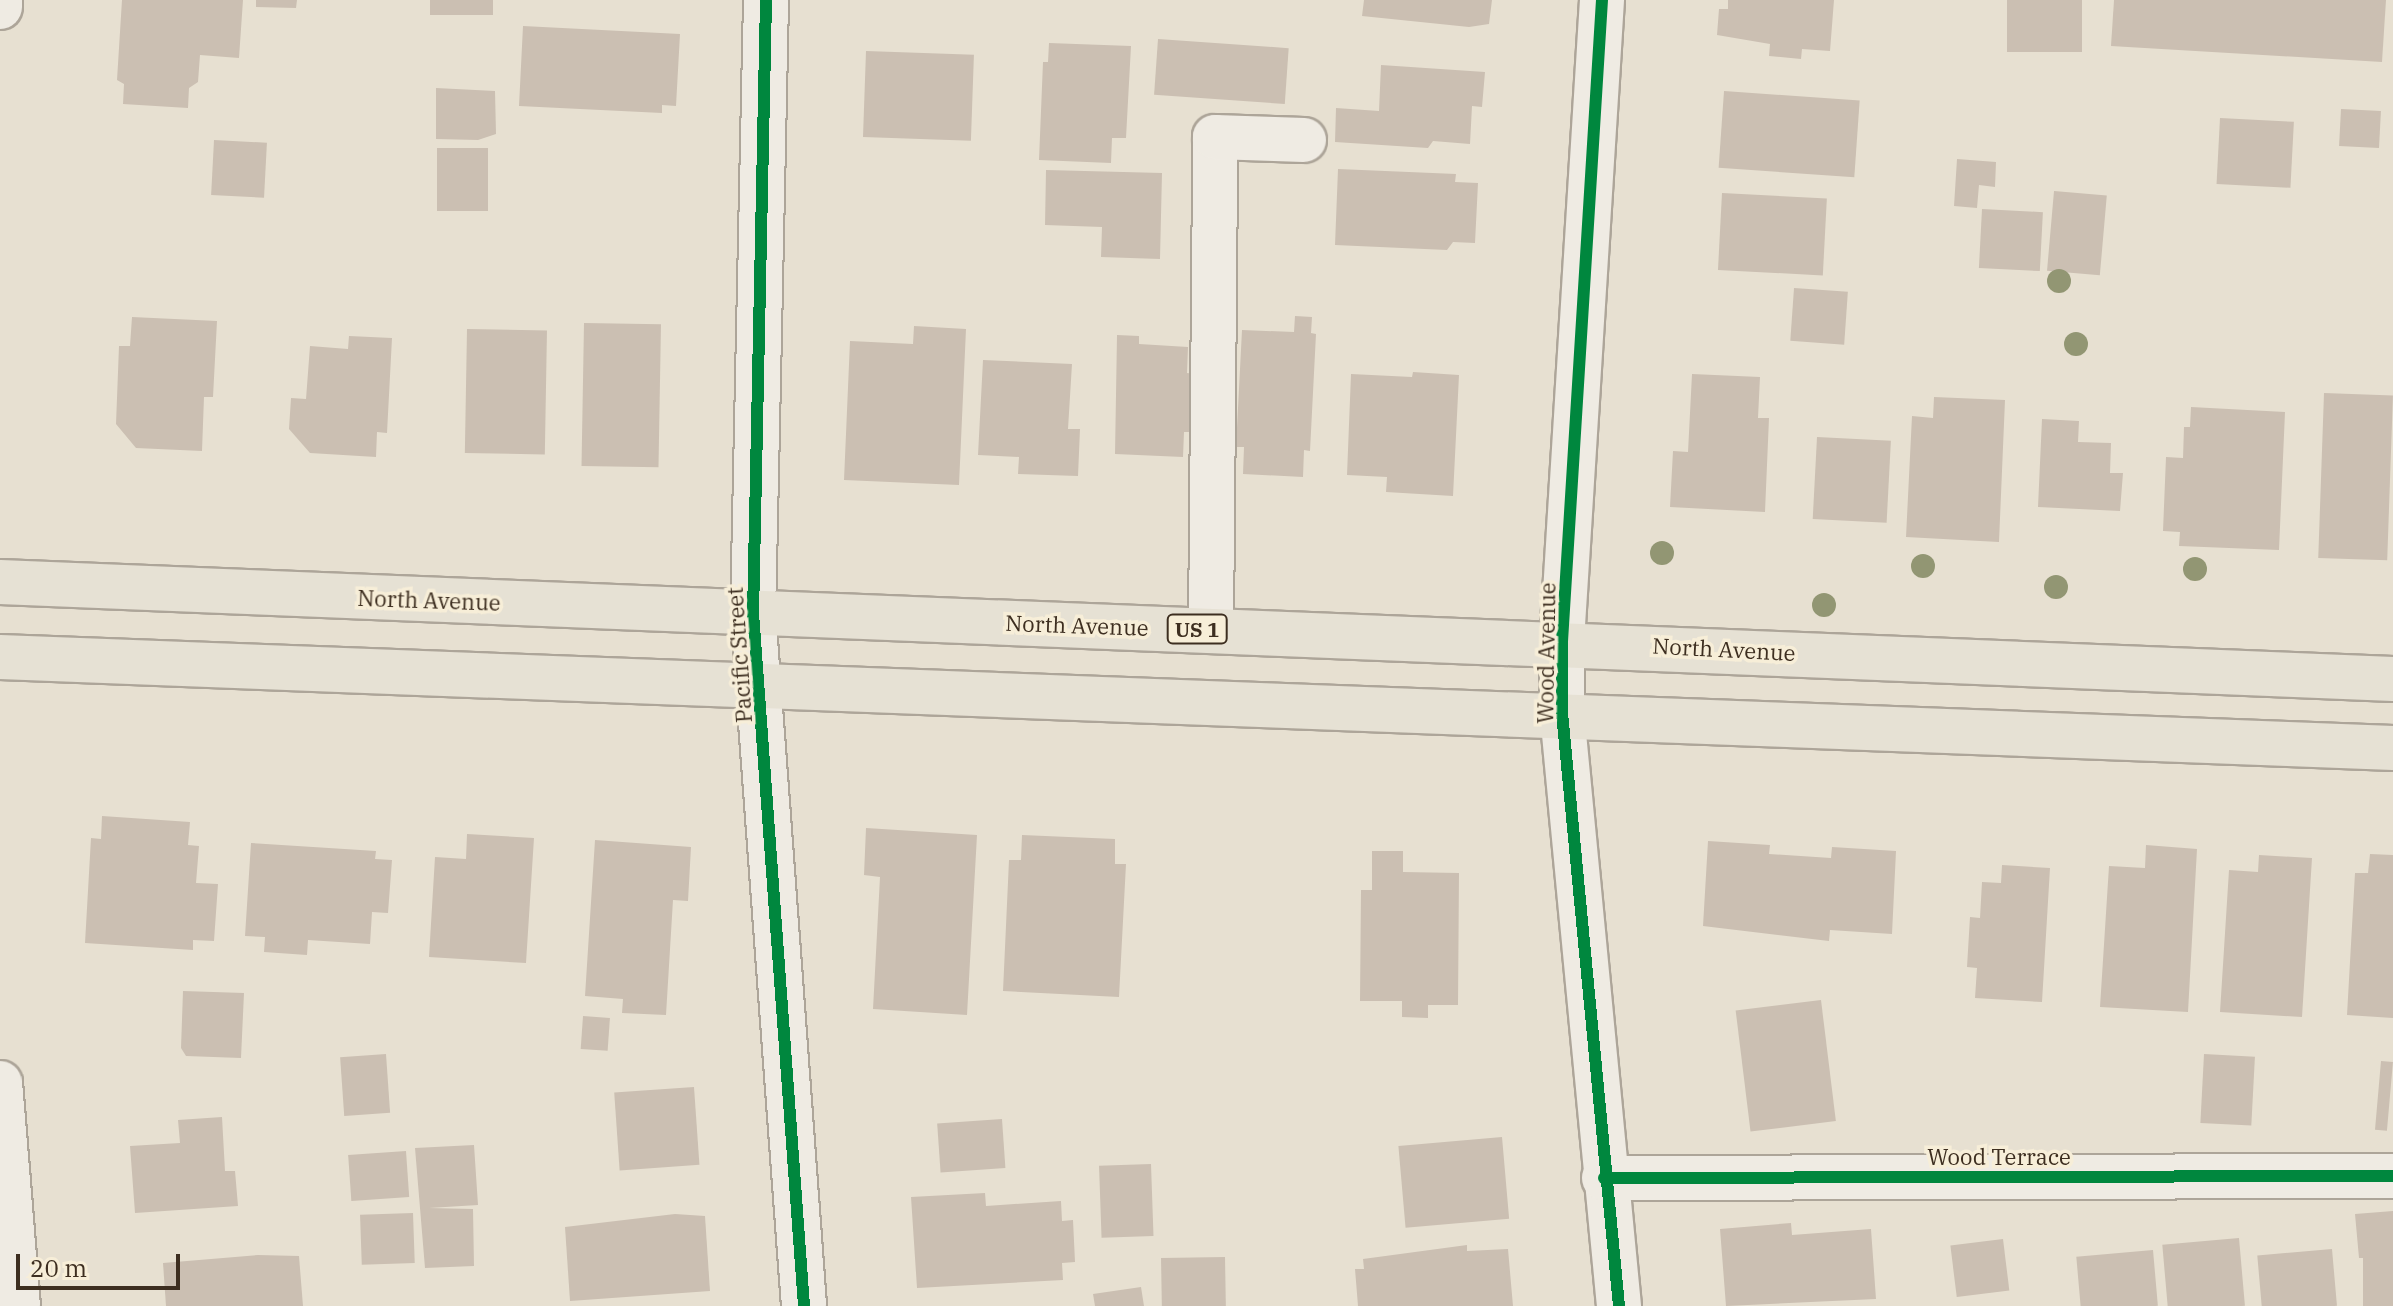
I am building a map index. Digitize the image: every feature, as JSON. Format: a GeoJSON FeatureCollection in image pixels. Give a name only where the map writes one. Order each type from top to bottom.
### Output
{"type":"FeatureCollection","features":[{"type":"Feature","properties":{"kind":"main road","name":"North Avenue"},"geometry":{"type":"LineString","coordinates":[[0,582],[1562,642],[2393,679]]}},
{"type":"Feature","properties":{"kind":"main road"},"geometry":{"type":"LineString","coordinates":[[0,657],[762,687],[1562,713],[2393,748]]}},
{"type":"Feature","properties":{"kind":"street"},"geometry":{"type":"LineString","coordinates":[[0,0],[0,7]]}},
{"type":"Feature","properties":{"kind":"street","name":"Pacific Street"},"geometry":{"type":"LineString","coordinates":[[766,0],[753,613],[762,687],[804,1306]]}},
{"type":"Feature","properties":{"kind":"street","name":"Wood Avenue"},"geometry":{"type":"LineString","coordinates":[[1602,0],[1562,642],[1562,713],[1604,1178],[1619,1306]]}},
{"type":"Feature","properties":{"kind":"street"},"geometry":{"type":"LineString","coordinates":[[1211,630],[1215,137],[1304,140]]}},
{"type":"Feature","properties":{"kind":"street"},"geometry":{"type":"LineString","coordinates":[[0,1083],[18,1306]]}},
{"type":"Feature","properties":{"kind":"street","name":"Wood Terrace"},"geometry":{"type":"LineString","coordinates":[[1604,1178],[2393,1176]]}},
{"type":"Feature","properties":{"kind":"building"},"geometry":{"type":"Polygon","coordinates":[[[122,0],[243,0],[239,58],[200,55],[198,82],[189,88],[188,108],[123,104],[124,84],[117,80],[122,0]]]}},
{"type":"Feature","properties":{"kind":"building"},"geometry":{"type":"Polygon","coordinates":[[[256,0],[297,0],[296,8],[256,7],[256,0]]]}},
{"type":"Feature","properties":{"kind":"building"},"geometry":{"type":"Polygon","coordinates":[[[430,0],[493,0],[493,15],[430,15],[430,0]]]}},
{"type":"Feature","properties":{"kind":"building"},"geometry":{"type":"Polygon","coordinates":[[[1364,0],[1492,0],[1489,24],[1469,27],[1362,16],[1364,0]]]}},
{"type":"Feature","properties":{"kind":"building"},"geometry":{"type":"Polygon","coordinates":[[[1728,0],[1834,0],[1830,51],[1802,49],[1801,59],[1769,56],[1770,44],[1717,35],[1719,9],[1728,9],[1728,0]]]}},
{"type":"Feature","properties":{"kind":"building"},"geometry":{"type":"Polygon","coordinates":[[[2007,0],[2082,0],[2082,52],[2007,52],[2007,0]]]}},
{"type":"Feature","properties":{"kind":"building"},"geometry":{"type":"Polygon","coordinates":[[[2114,0],[2386,0],[2382,62],[2111,46],[2114,0]]]}},
{"type":"Feature","properties":{"kind":"building"},"geometry":{"type":"Polygon","coordinates":[[[523,26],[680,34],[676,106],[662,105],[662,113],[519,106],[523,26]]]}},
{"type":"Feature","properties":{"kind":"building"},"geometry":{"type":"Polygon","coordinates":[[[1158,39],[1289,48],[1285,104],[1154,95],[1158,39]]]}},
{"type":"Feature","properties":{"kind":"building"},"geometry":{"type":"Polygon","coordinates":[[[1049,43],[1131,46],[1126,138],[1112,138],[1111,163],[1039,160],[1043,62],[1048,62],[1049,43]]]}},
{"type":"Feature","properties":{"kind":"building"},"geometry":{"type":"Polygon","coordinates":[[[866,51],[974,55],[971,141],[863,137],[866,51]]]}},
{"type":"Feature","properties":{"kind":"building"},"geometry":{"type":"Polygon","coordinates":[[[1381,65],[1485,72],[1482,107],[1472,106],[1470,144],[1433,141],[1428,148],[1335,142],[1336,108],[1379,111],[1381,65]]]}},
{"type":"Feature","properties":{"kind":"building"},"geometry":{"type":"Polygon","coordinates":[[[436,88],[495,91],[496,134],[478,140],[436,139],[436,88]]]}},
{"type":"Feature","properties":{"kind":"building"},"geometry":{"type":"Polygon","coordinates":[[[1724,91],[1860,100],[1854,177],[1719,168],[1724,91]]]}},
{"type":"Feature","properties":{"kind":"building"},"geometry":{"type":"Polygon","coordinates":[[[2341,109],[2381,111],[2379,148],[2339,146],[2341,109]]]}},
{"type":"Feature","properties":{"kind":"building"},"geometry":{"type":"Polygon","coordinates":[[[2220,118],[2294,122],[2290,188],[2217,184],[2220,118]]]}},
{"type":"Feature","properties":{"kind":"building"},"geometry":{"type":"Polygon","coordinates":[[[214,140],[267,143],[264,198],[211,195],[214,140]]]}},
{"type":"Feature","properties":{"kind":"building"},"geometry":{"type":"Polygon","coordinates":[[[437,148],[488,148],[488,211],[437,211],[437,148]]]}},
{"type":"Feature","properties":{"kind":"building"},"geometry":{"type":"Polygon","coordinates":[[[1957,159],[1996,162],[1995,187],[1979,185],[1977,208],[1954,206],[1957,159]]]}},
{"type":"Feature","properties":{"kind":"building"},"geometry":{"type":"Polygon","coordinates":[[[1338,169],[1456,174],[1455,182],[1478,183],[1475,243],[1453,242],[1447,250],[1335,245],[1338,169]]]}},
{"type":"Feature","properties":{"kind":"building"},"geometry":{"type":"Polygon","coordinates":[[[1046,170],[1162,173],[1160,259],[1101,257],[1102,227],[1045,225],[1046,170]]]}},
{"type":"Feature","properties":{"kind":"building"},"geometry":{"type":"Polygon","coordinates":[[[2054,191],[2107,196],[2100,275],[2047,271],[2054,191]]]}},
{"type":"Feature","properties":{"kind":"building"},"geometry":{"type":"Polygon","coordinates":[[[1722,193],[1827,198],[1823,275],[1718,270],[1722,193]]]}},
{"type":"Feature","properties":{"kind":"building"},"geometry":{"type":"Polygon","coordinates":[[[1982,209],[2043,212],[2040,271],[1979,268],[1982,209]]]}},
{"type":"Feature","properties":{"kind":"building"},"geometry":{"type":"Polygon","coordinates":[[[1794,288],[1848,292],[1844,345],[1790,341],[1794,288]]]}},
{"type":"Feature","properties":{"kind":"building"},"geometry":{"type":"Polygon","coordinates":[[[1295,316],[1312,317],[1311,333],[1316,334],[1310,451],[1304,450],[1303,477],[1243,474],[1244,447],[1236,447],[1242,330],[1294,332],[1295,316]]]}},
{"type":"Feature","properties":{"kind":"building"},"geometry":{"type":"Polygon","coordinates":[[[132,317],[217,321],[213,397],[204,397],[202,451],[136,448],[116,424],[119,346],[130,346],[132,317]]]}},
{"type":"Feature","properties":{"kind":"building"},"geometry":{"type":"Polygon","coordinates":[[[584,323],[661,324],[658,467],[582,466],[584,323]]]}},
{"type":"Feature","properties":{"kind":"building"},"geometry":{"type":"Polygon","coordinates":[[[914,326],[966,329],[959,485],[844,480],[850,341],[913,344],[914,326]]]}},
{"type":"Feature","properties":{"kind":"building"},"geometry":{"type":"Polygon","coordinates":[[[467,329],[547,330],[545,454],[465,453],[467,329]]]}},
{"type":"Feature","properties":{"kind":"building"},"geometry":{"type":"Polygon","coordinates":[[[1117,335],[1139,336],[1139,344],[1188,347],[1187,373],[1195,374],[1193,432],[1184,432],[1183,457],[1115,454],[1117,335]]]}},
{"type":"Feature","properties":{"kind":"building"},"geometry":{"type":"Polygon","coordinates":[[[349,336],[392,338],[387,433],[377,432],[376,457],[310,453],[289,429],[291,398],[306,399],[310,346],[348,349],[349,336]]]}},
{"type":"Feature","properties":{"kind":"building"},"geometry":{"type":"Polygon","coordinates":[[[983,360],[1072,364],[1068,429],[1080,429],[1078,476],[1018,474],[1019,457],[978,455],[983,360]]]}},
{"type":"Feature","properties":{"kind":"building"},"geometry":{"type":"Polygon","coordinates":[[[1413,372],[1459,375],[1453,496],[1386,492],[1387,477],[1347,475],[1351,374],[1412,377],[1413,372]]]}},
{"type":"Feature","properties":{"kind":"building"},"geometry":{"type":"Polygon","coordinates":[[[1692,374],[1760,377],[1758,418],[1769,418],[1765,512],[1670,507],[1673,451],[1688,452],[1692,374]]]}},
{"type":"Feature","properties":{"kind":"building"},"geometry":{"type":"Polygon","coordinates":[[[2324,393],[2393,395],[2387,560],[2318,558],[2324,393]]]}},
{"type":"Feature","properties":{"kind":"building"},"geometry":{"type":"Polygon","coordinates":[[[1934,397],[2005,400],[1999,542],[1906,537],[1912,416],[1933,418],[1934,397]]]}},
{"type":"Feature","properties":{"kind":"building"},"geometry":{"type":"Polygon","coordinates":[[[2191,407],[2285,412],[2279,550],[2179,546],[2180,532],[2163,531],[2166,457],[2183,458],[2184,427],[2190,427],[2191,407]]]}},
{"type":"Feature","properties":{"kind":"building"},"geometry":{"type":"Polygon","coordinates":[[[2042,419],[2079,421],[2078,442],[2111,443],[2110,473],[2123,473],[2120,511],[2038,507],[2042,419]]]}},
{"type":"Feature","properties":{"kind":"building"},"geometry":{"type":"Polygon","coordinates":[[[1817,437],[1891,441],[1887,523],[1813,519],[1817,437]]]}},
{"type":"Feature","properties":{"kind":"building"},"geometry":{"type":"Polygon","coordinates":[[[102,816],[190,822],[188,845],[199,846],[196,883],[218,884],[214,941],[193,940],[193,950],[85,943],[91,838],[101,839],[102,816]]]}},
{"type":"Feature","properties":{"kind":"building"},"geometry":{"type":"Polygon","coordinates":[[[866,828],[977,835],[967,1015],[873,1009],[880,877],[864,875],[866,828]]]}},
{"type":"Feature","properties":{"kind":"building"},"geometry":{"type":"Polygon","coordinates":[[[467,834],[534,838],[526,963],[429,957],[435,857],[466,859],[467,834]]]}},
{"type":"Feature","properties":{"kind":"building"},"geometry":{"type":"Polygon","coordinates":[[[1022,835],[1115,839],[1115,864],[1126,864],[1119,997],[1003,991],[1009,860],[1021,860],[1022,835]]]}},
{"type":"Feature","properties":{"kind":"building"},"geometry":{"type":"Polygon","coordinates":[[[595,840],[691,847],[688,901],[673,900],[666,1015],[622,1013],[623,999],[585,996],[595,840]]]}},
{"type":"Feature","properties":{"kind":"building"},"geometry":{"type":"Polygon","coordinates":[[[1708,841],[1770,845],[1769,854],[1831,858],[1832,847],[1896,851],[1892,934],[1830,930],[1829,941],[1703,926],[1708,841]]]}},
{"type":"Feature","properties":{"kind":"building"},"geometry":{"type":"Polygon","coordinates":[[[251,843],[376,851],[375,859],[392,860],[388,913],[372,912],[370,944],[308,940],[307,955],[264,952],[265,937],[245,936],[251,843]]]}},
{"type":"Feature","properties":{"kind":"building"},"geometry":{"type":"Polygon","coordinates":[[[2146,845],[2197,849],[2188,1012],[2100,1007],[2109,866],[2145,868],[2146,845]]]}},
{"type":"Feature","properties":{"kind":"building"},"geometry":{"type":"Polygon","coordinates":[[[1372,851],[1403,851],[1403,872],[1459,873],[1458,1005],[1428,1005],[1428,1018],[1402,1017],[1402,1001],[1360,1001],[1361,890],[1372,890],[1372,851]]]}},
{"type":"Feature","properties":{"kind":"building"},"geometry":{"type":"Polygon","coordinates":[[[2370,854],[2393,855],[2393,1018],[2347,1015],[2355,873],[2368,873],[2370,854]]]}},
{"type":"Feature","properties":{"kind":"building"},"geometry":{"type":"Polygon","coordinates":[[[2259,855],[2312,858],[2302,1017],[2220,1012],[2229,870],[2258,872],[2259,855]]]}},
{"type":"Feature","properties":{"kind":"building"},"geometry":{"type":"Polygon","coordinates":[[[2002,865],[2050,868],[2042,1002],[1975,998],[1977,968],[1967,967],[1970,917],[1980,918],[1982,882],[2001,883],[2002,865]]]}},
{"type":"Feature","properties":{"kind":"building"},"geometry":{"type":"Polygon","coordinates":[[[183,991],[244,993],[241,1058],[186,1056],[181,1048],[183,991]]]}},
{"type":"Feature","properties":{"kind":"building"},"geometry":{"type":"Polygon","coordinates":[[[1821,1000],[1836,1121],[1751,1132],[1736,1010],[1821,1000]]]}},
{"type":"Feature","properties":{"kind":"building"},"geometry":{"type":"Polygon","coordinates":[[[583,1016],[610,1018],[608,1051],[581,1049],[583,1016]]]}},
{"type":"Feature","properties":{"kind":"building"},"geometry":{"type":"Polygon","coordinates":[[[386,1054],[390,1113],[344,1116],[340,1057],[386,1054]]]}},
{"type":"Feature","properties":{"kind":"building"},"geometry":{"type":"Polygon","coordinates":[[[2204,1054],[2255,1057],[2251,1126],[2200,1123],[2204,1054]]]}},
{"type":"Feature","properties":{"kind":"building"},"geometry":{"type":"Polygon","coordinates":[[[2381,1061],[2393,1062],[2387,1131],[2375,1130],[2381,1061]]]}},
{"type":"Feature","properties":{"kind":"building"},"geometry":{"type":"Polygon","coordinates":[[[694,1087],[699,1165],[620,1170],[614,1093],[694,1087]]]}},
{"type":"Feature","properties":{"kind":"building"},"geometry":{"type":"Polygon","coordinates":[[[222,1117],[225,1171],[235,1171],[238,1206],[135,1213],[130,1146],[180,1143],[178,1120],[222,1117]]]}},
{"type":"Feature","properties":{"kind":"building"},"geometry":{"type":"Polygon","coordinates":[[[1002,1119],[1005,1168],[941,1172],[937,1124],[1002,1119]]]}},
{"type":"Feature","properties":{"kind":"building"},"geometry":{"type":"Polygon","coordinates":[[[1502,1137],[1509,1219],[1406,1228],[1398,1146],[1502,1137]]]}},
{"type":"Feature","properties":{"kind":"building"},"geometry":{"type":"Polygon","coordinates":[[[474,1145],[478,1205],[429,1208],[473,1209],[474,1266],[425,1268],[415,1148],[474,1145]]]}},
{"type":"Feature","properties":{"kind":"building"},"geometry":{"type":"Polygon","coordinates":[[[406,1151],[409,1197],[351,1201],[348,1155],[406,1151]]]}},
{"type":"Feature","properties":{"kind":"building"},"geometry":{"type":"Polygon","coordinates":[[[1151,1164],[1154,1236],[1102,1238],[1099,1166],[1151,1164]]]}},
{"type":"Feature","properties":{"kind":"building"},"geometry":{"type":"Polygon","coordinates":[[[985,1193],[986,1206],[1061,1201],[1062,1221],[1073,1220],[1075,1262],[1062,1263],[1063,1280],[917,1288],[911,1197],[985,1193]]]}},
{"type":"Feature","properties":{"kind":"building"},"geometry":{"type":"Polygon","coordinates":[[[2393,1211],[2393,1306],[2363,1306],[2363,1258],[2359,1258],[2355,1214],[2393,1211]]]}},
{"type":"Feature","properties":{"kind":"building"},"geometry":{"type":"Polygon","coordinates":[[[413,1213],[415,1263],[362,1265],[360,1215],[413,1213]]]}},
{"type":"Feature","properties":{"kind":"building"},"geometry":{"type":"Polygon","coordinates":[[[675,1214],[705,1216],[710,1291],[570,1301],[565,1227],[675,1214]]]}},
{"type":"Feature","properties":{"kind":"building"},"geometry":{"type":"Polygon","coordinates":[[[1791,1223],[1792,1235],[1871,1229],[1876,1299],[1726,1306],[1720,1229],[1791,1223]]]}},
{"type":"Feature","properties":{"kind":"building"},"geometry":{"type":"Polygon","coordinates":[[[2239,1238],[2245,1306],[2168,1306],[2162,1245],[2239,1238]]]}},
{"type":"Feature","properties":{"kind":"building"},"geometry":{"type":"Polygon","coordinates":[[[2003,1239],[2009,1291],[1957,1297],[1950,1245],[2003,1239]]]}},
{"type":"Feature","properties":{"kind":"building"},"geometry":{"type":"Polygon","coordinates":[[[1467,1245],[1467,1251],[1508,1249],[1513,1306],[1358,1306],[1355,1269],[1364,1269],[1363,1259],[1467,1245]]]}},
{"type":"Feature","properties":{"kind":"building"},"geometry":{"type":"Polygon","coordinates":[[[2332,1249],[2337,1306],[2262,1306],[2257,1256],[2332,1249]]]}},
{"type":"Feature","properties":{"kind":"building"},"geometry":{"type":"Polygon","coordinates":[[[2153,1250],[2158,1306],[2081,1306],[2076,1257],[2153,1250]]]}},
{"type":"Feature","properties":{"kind":"building"},"geometry":{"type":"Polygon","coordinates":[[[258,1255],[299,1256],[303,1306],[166,1306],[163,1263],[258,1255]]]}},
{"type":"Feature","properties":{"kind":"building"},"geometry":{"type":"Polygon","coordinates":[[[1225,1257],[1226,1306],[1162,1306],[1161,1258],[1225,1257]]]}},
{"type":"Feature","properties":{"kind":"building"},"geometry":{"type":"Polygon","coordinates":[[[1141,1287],[1144,1306],[1095,1306],[1093,1294],[1141,1287]]]}},
{"type":"Feature","properties":{"kind":"cycle path"},"geometry":{"type":"LineString","coordinates":[[766,0],[753,613],[804,1306]]}},
{"type":"Feature","properties":{"kind":"cycle path"},"geometry":{"type":"LineString","coordinates":[[1602,0],[1562,642],[1562,713],[1619,1306]]}},
{"type":"Feature","properties":{"kind":"cycle path"},"geometry":{"type":"LineString","coordinates":[[1604,1178],[2393,1176]]}}]}
